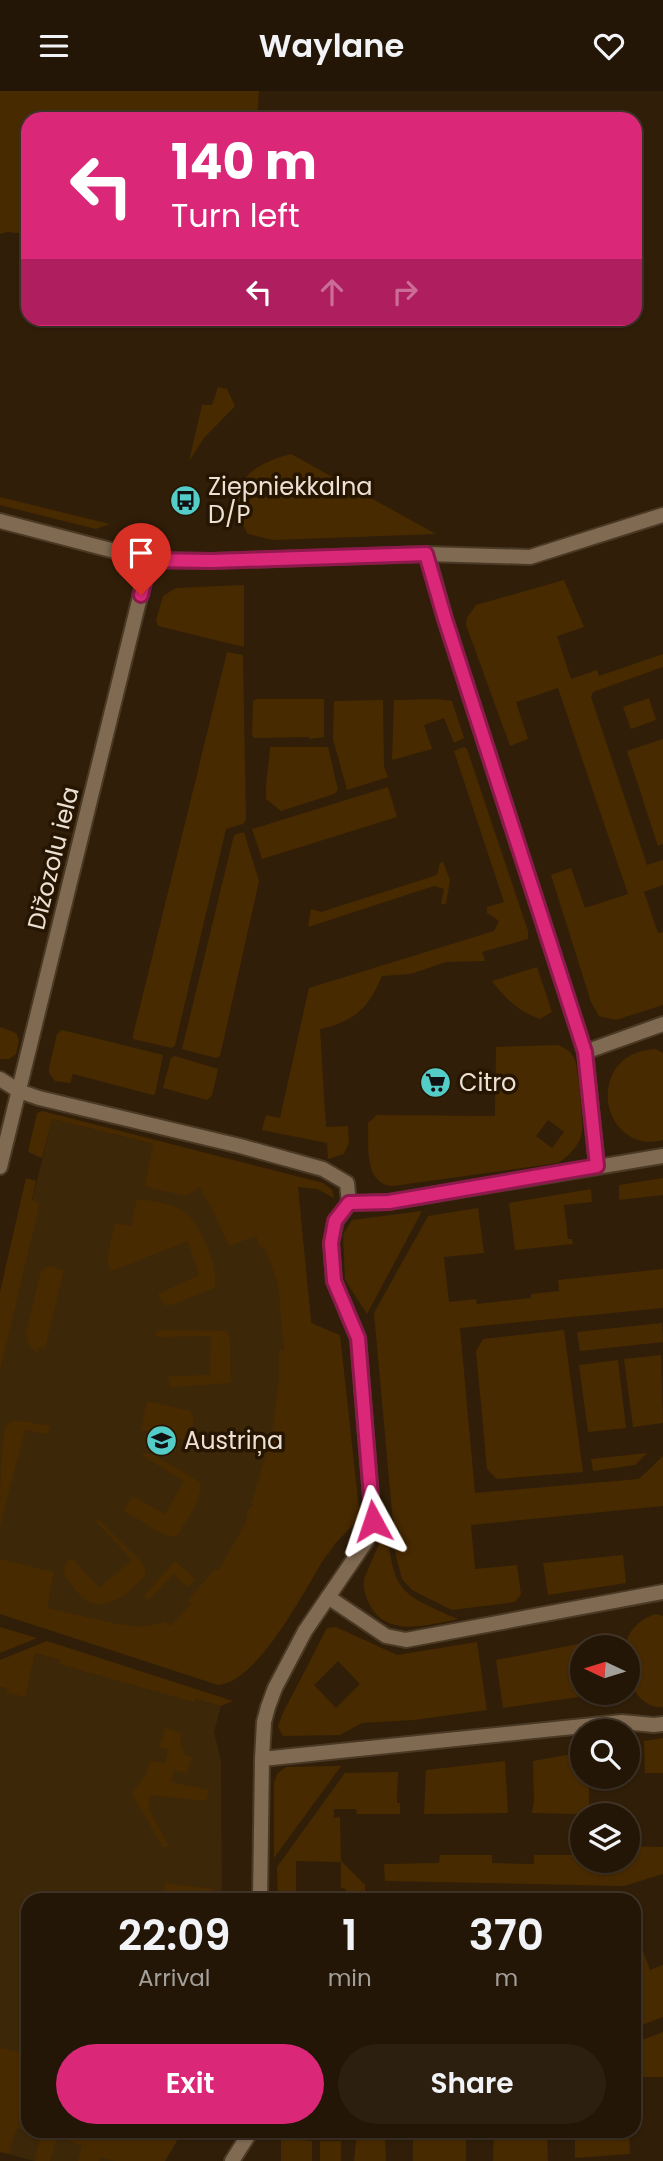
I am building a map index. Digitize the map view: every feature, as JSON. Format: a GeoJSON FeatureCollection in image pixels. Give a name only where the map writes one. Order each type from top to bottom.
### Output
{"type":"FeatureCollection","features":[{"type":"Feature","properties":{"kind":"street"},"geometry":{"type":"LineString","coordinates":[[0,520],[149,560],[212,561],[426,554],[530,557],[663,515]]}},
{"type":"Feature","properties":{"kind":"street"},"geometry":{"type":"LineString","coordinates":[[426,554],[585,1052],[597,1166]]}},
{"type":"Feature","properties":{"kind":"street","name":"Dižozolu iela"},"geometry":{"type":"LineString","coordinates":[[0,1167],[149,560]]}},
{"type":"Feature","properties":{"kind":"street"},"geometry":{"type":"LineString","coordinates":[[585,1052],[663,1024]]}},
{"type":"Feature","properties":{"kind":"street"},"geometry":{"type":"LineString","coordinates":[[0,1079],[19,1091],[39,1098],[240,1146],[323,1169],[347,1183],[349,1203],[335,1221],[331,1243],[334,1281],[358,1338],[373,1521],[367,1540],[305,1631],[275,1688],[264,1723],[260,1893]]}},
{"type":"Feature","properties":{"kind":"street"},"geometry":{"type":"LineString","coordinates":[[349,1203],[389,1202],[663,1156]]}},
{"type":"Feature","properties":{"kind":"street"},"geometry":{"type":"LineString","coordinates":[[328,1597],[386,1636],[406,1640],[663,1592]]}},
{"type":"Feature","properties":{"kind":"street"},"geometry":{"type":"LineString","coordinates":[[262,1759],[611,1723],[663,1724]]}},
{"type":"Feature","properties":{"kind":"street"},"geometry":{"type":"LineString","coordinates":[[232,2161],[247,2138]]}},
{"type":"Feature","properties":{"kind":"shaded area"},"geometry":{"type":"Polygon","coordinates":[[[0,91],[259,91],[258,112],[21,112],[21,233],[0,234],[0,91]]]}},
{"type":"Feature","properties":{"kind":"shaded area"},"geometry":{"type":"Polygon","coordinates":[[[218,387],[227,389],[235,406],[204,438],[189,461],[202,405],[212,405],[218,387]]]}},
{"type":"Feature","properties":{"kind":"shaded area"},"geometry":{"type":"Polygon","coordinates":[[[291,454],[436,534],[273,540],[248,534],[237,504],[238,492],[243,482],[262,465],[291,454]]]}},
{"type":"Feature","properties":{"kind":"shaded area"},"geometry":{"type":"Polygon","coordinates":[[[0,497],[110,524],[96,529],[0,505],[0,497]]]}},
{"type":"Feature","properties":{"kind":"shaded area"},"geometry":{"type":"Polygon","coordinates":[[[564,580],[584,627],[557,636],[571,679],[597,670],[599,676],[663,654],[663,667],[593,692],[591,697],[647,865],[663,860],[663,885],[644,892],[658,933],[663,932],[663,1005],[616,1020],[599,1016],[591,1002],[551,875],[571,868],[585,908],[628,894],[558,688],[516,702],[528,739],[510,746],[466,625],[467,618],[476,605],[564,580]]]}},
{"type":"Feature","properties":{"kind":"shaded area"},"geometry":{"type":"Polygon","coordinates":[[[244,585],[244,647],[158,626],[156,620],[163,596],[176,588],[244,585]]]}},
{"type":"Feature","properties":{"kind":"shaded area"},"geometry":{"type":"Polygon","coordinates":[[[227,652],[243,655],[246,820],[243,824],[226,829],[175,1045],[172,1048],[133,1039],[133,1035],[227,652]]]}},
{"type":"Feature","properties":{"kind":"shaded area"},"geometry":{"type":"Polygon","coordinates":[[[649,698],[656,720],[631,729],[623,707],[649,698]]]}},
{"type":"Feature","properties":{"kind":"shaded area"},"geometry":{"type":"Polygon","coordinates":[[[324,699],[324,737],[254,738],[253,701],[324,699]]]}},
{"type":"Feature","properties":{"kind":"shaded area"},"geometry":{"type":"Polygon","coordinates":[[[383,700],[384,767],[388,777],[347,790],[333,739],[334,701],[383,700]]]}},
{"type":"Feature","properties":{"kind":"shaded area"},"geometry":{"type":"Polygon","coordinates":[[[394,700],[452,701],[464,738],[454,743],[444,718],[424,725],[432,749],[392,760],[394,700]]]}},
{"type":"Feature","properties":{"kind":"shaded area"},"geometry":{"type":"Polygon","coordinates":[[[663,739],[663,844],[658,846],[627,751],[663,739]]]}},
{"type":"Feature","properties":{"kind":"shaded area"},"geometry":{"type":"Polygon","coordinates":[[[270,747],[328,747],[338,790],[334,794],[281,811],[266,799],[270,747]]]}},
{"type":"Feature","properties":{"kind":"shaded area"},"geometry":{"type":"Polygon","coordinates":[[[464,747],[467,749],[528,931],[528,939],[482,952],[485,961],[446,962],[411,974],[382,976],[359,1012],[342,1022],[320,1029],[326,1127],[348,1126],[349,1143],[344,1154],[328,1159],[327,1143],[262,1130],[266,1115],[280,1118],[309,988],[494,931],[499,921],[487,913],[487,907],[504,902],[454,751],[464,747]]]}},
{"type":"Feature","properties":{"kind":"shaded area"},"geometry":{"type":"Polygon","coordinates":[[[388,787],[397,817],[262,859],[252,829],[388,787]]]}},
{"type":"Feature","properties":{"kind":"shaded area"},"geometry":{"type":"Polygon","coordinates":[[[244,832],[259,881],[220,1056],[216,1058],[182,1049],[234,835],[244,832]]]}},
{"type":"Feature","properties":{"kind":"shaded area"},"geometry":{"type":"Polygon","coordinates":[[[443,862],[450,880],[446,904],[441,904],[444,889],[434,886],[308,927],[311,909],[321,912],[437,875],[440,863],[443,862]]]}},
{"type":"Feature","properties":{"kind":"shaded area"},"geometry":{"type":"Polygon","coordinates":[[[537,967],[552,1012],[540,1019],[513,1004],[492,981],[537,967]]]}},
{"type":"Feature","properties":{"kind":"shaded area"},"geometry":{"type":"Polygon","coordinates":[[[0,1027],[16,1033],[19,1040],[16,1054],[9,1059],[0,1059],[0,1027]]]}},
{"type":"Feature","properties":{"kind":"shaded area"},"geometry":{"type":"Polygon","coordinates":[[[62,1030],[163,1055],[155,1094],[73,1074],[70,1083],[55,1081],[49,1068],[57,1034],[62,1030]]]}},
{"type":"Feature","properties":{"kind":"shaded area"},"geometry":{"type":"Polygon","coordinates":[[[558,1045],[572,1055],[578,1074],[582,1127],[581,1138],[573,1150],[558,1163],[393,1186],[383,1184],[372,1171],[368,1152],[368,1123],[377,1115],[495,1116],[496,1047],[558,1045]],[[548,1120],[536,1136],[552,1148],[564,1132],[548,1120]]]}},
{"type":"Feature","properties":{"kind":"shaded area"},"geometry":{"type":"Polygon","coordinates":[[[656,1049],[663,1053],[663,1140],[642,1141],[625,1133],[614,1119],[608,1102],[609,1083],[617,1067],[632,1054],[656,1049]]]}},
{"type":"Feature","properties":{"kind":"shaded area"},"geometry":{"type":"Polygon","coordinates":[[[175,1056],[218,1069],[212,1095],[207,1100],[163,1088],[171,1058],[175,1056]]]}},
{"type":"Feature","properties":{"kind":"shaded area"},"geometry":{"type":"Polygon","coordinates":[[[42,1111],[323,1183],[332,1190],[334,1198],[317,1189],[298,1187],[311,1323],[340,1335],[360,1518],[327,1554],[265,1651],[234,1680],[218,1685],[0,1614],[0,1559],[54,1572],[47,1608],[139,1627],[165,1622],[171,1626],[191,1604],[188,1600],[215,1569],[219,1570],[247,1520],[247,1511],[254,1504],[251,1504],[272,1434],[279,1378],[279,1351],[284,1350],[278,1284],[265,1247],[261,1248],[256,1236],[229,1246],[199,1187],[186,1196],[147,1187],[145,1184],[153,1144],[52,1119],[42,1158],[28,1152],[37,1113],[42,1111]]]}},
{"type":"Feature","properties":{"kind":"shaded area","name":"Austriņa"},"geometry":{"type":"Polygon","coordinates":[[[52,1119],[297,1180],[334,1547],[227,1673],[0,1604],[0,1333],[52,1119]]]}},
{"type":"Feature","properties":{"kind":"shaded area"},"geometry":{"type":"Polygon","coordinates":[[[26,1178],[36,1181],[32,1200],[38,1203],[39,1207],[0,1370],[0,1292],[26,1178]]]}},
{"type":"Feature","properties":{"kind":"shaded area"},"geometry":{"type":"Polygon","coordinates":[[[663,1178],[663,1195],[619,1200],[619,1185],[663,1178]]]}},
{"type":"Feature","properties":{"kind":"shaded area"},"geometry":{"type":"Polygon","coordinates":[[[591,1189],[592,1202],[564,1205],[568,1239],[572,1239],[573,1244],[515,1250],[509,1203],[591,1189]]]}},
{"type":"Feature","properties":{"kind":"shaded area"},"geometry":{"type":"Polygon","coordinates":[[[137,1199],[175,1206],[191,1218],[203,1237],[212,1260],[215,1271],[214,1288],[171,1305],[164,1305],[158,1294],[199,1275],[188,1241],[111,1271],[107,1259],[115,1223],[131,1226],[137,1199]]]}},
{"type":"Feature","properties":{"kind":"shaded area"},"geometry":{"type":"Polygon","coordinates":[[[478,1208],[484,1253],[444,1257],[449,1302],[476,1299],[477,1304],[531,1298],[531,1294],[559,1291],[558,1280],[663,1269],[663,1308],[460,1328],[475,1493],[639,1479],[663,1456],[663,1506],[471,1525],[475,1569],[517,1565],[521,1594],[515,1602],[452,1610],[412,1590],[402,1579],[396,1556],[374,1313],[428,1216],[478,1208]]]}},
{"type":"Feature","properties":{"kind":"shaded area"},"geometry":{"type":"Polygon","coordinates":[[[422,1211],[367,1314],[345,1280],[343,1235],[352,1220],[422,1211]]]}},
{"type":"Feature","properties":{"kind":"shaded area"},"geometry":{"type":"Polygon","coordinates":[[[48,1266],[64,1270],[45,1348],[39,1347],[38,1353],[29,1346],[26,1334],[41,1271],[48,1266]]]}},
{"type":"Feature","properties":{"kind":"shaded area"},"geometry":{"type":"Polygon","coordinates":[[[662,1323],[663,1342],[580,1351],[577,1332],[662,1323]]]}},
{"type":"Feature","properties":{"kind":"shaded area"},"geometry":{"type":"Polygon","coordinates":[[[564,1330],[583,1472],[497,1479],[487,1469],[476,1351],[483,1339],[564,1330]]]}},
{"type":"Feature","properties":{"kind":"shaded area"},"geometry":{"type":"Polygon","coordinates":[[[227,1331],[230,1341],[229,1383],[172,1387],[168,1376],[210,1375],[211,1336],[156,1337],[156,1332],[227,1331]]]}},
{"type":"Feature","properties":{"kind":"shaded area"},"geometry":{"type":"Polygon","coordinates":[[[661,1355],[663,1423],[633,1427],[624,1359],[661,1355]]]}},
{"type":"Feature","properties":{"kind":"shaded area"},"geometry":{"type":"Polygon","coordinates":[[[618,1360],[626,1428],[588,1432],[579,1365],[618,1360]]]}},
{"type":"Feature","properties":{"kind":"shaded area"},"geometry":{"type":"Polygon","coordinates":[[[147,1401],[190,1411],[194,1418],[189,1439],[141,1430],[147,1401]]]}},
{"type":"Feature","properties":{"kind":"shaded area"},"geometry":{"type":"Polygon","coordinates":[[[22,1421],[50,1426],[48,1434],[25,1430],[0,1526],[4,1433],[9,1423],[22,1421]]]}},
{"type":"Feature","properties":{"kind":"shaded area"},"geometry":{"type":"Polygon","coordinates":[[[647,1453],[635,1465],[593,1471],[591,1459],[647,1453]]]}},
{"type":"Feature","properties":{"kind":"shaded area"},"geometry":{"type":"Polygon","coordinates":[[[141,1455],[154,1455],[200,1482],[197,1502],[178,1535],[168,1537],[124,1511],[132,1496],[165,1514],[184,1481],[141,1455]]]}},
{"type":"Feature","properties":{"kind":"shaded area"},"geometry":{"type":"Polygon","coordinates":[[[95,1520],[100,1521],[143,1564],[146,1574],[120,1598],[103,1604],[87,1601],[64,1575],[65,1564],[72,1558],[99,1588],[132,1560],[95,1520]]]}},
{"type":"Feature","properties":{"kind":"shaded area"},"geometry":{"type":"Polygon","coordinates":[[[387,1525],[392,1564],[402,1587],[422,1603],[458,1619],[407,1627],[384,1621],[375,1613],[366,1595],[364,1579],[387,1525]]]}},
{"type":"Feature","properties":{"kind":"shaded area"},"geometry":{"type":"Polygon","coordinates":[[[623,1555],[626,1583],[548,1595],[543,1563],[623,1555]]]}},
{"type":"Feature","properties":{"kind":"shaded area"},"geometry":{"type":"Polygon","coordinates":[[[175,1561],[195,1579],[188,1587],[173,1574],[149,1600],[144,1596],[175,1561]]]}},
{"type":"Feature","properties":{"kind":"shaded area"},"geometry":{"type":"Polygon","coordinates":[[[655,1614],[663,1616],[663,1707],[651,1706],[640,1697],[640,1635],[630,1635],[644,1619],[655,1614]]]}},
{"type":"Feature","properties":{"kind":"shaded area"},"geometry":{"type":"Polygon","coordinates":[[[0,1627],[37,1638],[0,1653],[0,1627]]]}},
{"type":"Feature","properties":{"kind":"shaded area"},"geometry":{"type":"Polygon","coordinates":[[[336,1627],[397,1655],[477,1642],[487,1710],[414,1720],[362,1723],[340,1735],[283,1736],[278,1727],[282,1715],[327,1628],[336,1627]],[[338,1661],[314,1685],[336,1708],[360,1684],[338,1661]]]}},
{"type":"Feature","properties":{"kind":"shaded area"},"geometry":{"type":"Polygon","coordinates":[[[47,1641],[233,1701],[221,1706],[195,1699],[194,1702],[59,1664],[60,1660],[35,1653],[25,1697],[6,1692],[7,1688],[0,1687],[0,1660],[47,1641]]]}},
{"type":"Feature","properties":{"kind":"shaded area"},"geometry":{"type":"Polygon","coordinates":[[[570,1646],[570,1698],[503,1708],[496,1660],[570,1646]]]}},
{"type":"Feature","properties":{"kind":"shaded area"},"geometry":{"type":"Polygon","coordinates":[[[34,1653],[61,1660],[60,1664],[221,1706],[214,1732],[221,1761],[222,1893],[21,1893],[21,2138],[178,2138],[165,2161],[34,2161],[0,2152],[0,1687],[7,1688],[6,1692],[27,1680],[34,1653]]]}},
{"type":"Feature","properties":{"kind":"shaded area"},"geometry":{"type":"Polygon","coordinates":[[[165,1728],[182,1733],[180,1741],[185,1755],[192,1757],[187,1773],[174,1770],[171,1782],[209,1790],[206,1801],[150,1795],[149,1809],[169,1847],[163,1847],[132,1794],[147,1773],[150,1761],[165,1763],[168,1751],[159,1748],[165,1728]]]}},
{"type":"Feature","properties":{"kind":"shaded area"},"geometry":{"type":"Polygon","coordinates":[[[663,1738],[663,1773],[645,1773],[644,1741],[663,1738]]]}},
{"type":"Feature","properties":{"kind":"shaded area"},"geometry":{"type":"Polygon","coordinates":[[[570,1754],[570,1789],[589,1789],[589,1803],[570,1803],[570,1814],[532,1813],[533,1761],[570,1754]]]}},
{"type":"Feature","properties":{"kind":"shaded area"},"geometry":{"type":"Polygon","coordinates":[[[505,1761],[508,1813],[424,1814],[426,1770],[505,1761]]]}},
{"type":"Feature","properties":{"kind":"shaded area"},"geometry":{"type":"Polygon","coordinates":[[[341,1766],[274,1858],[274,1783],[277,1774],[286,1767],[341,1766]]]}},
{"type":"Feature","properties":{"kind":"shaded area"},"geometry":{"type":"Polygon","coordinates":[[[398,1772],[397,1803],[400,1803],[400,1814],[357,1814],[356,1809],[334,1809],[334,1818],[340,1817],[341,1861],[365,1885],[365,1893],[346,1893],[346,1889],[341,1888],[341,1862],[296,1861],[296,1893],[278,1893],[277,1867],[345,1773],[398,1772]]]}},
{"type":"Feature","properties":{"kind":"shaded area"},"geometry":{"type":"Polygon","coordinates":[[[640,1846],[663,1847],[663,1874],[624,1886],[385,1881],[384,1864],[439,1863],[440,1855],[492,1855],[492,1863],[534,1864],[534,1855],[570,1855],[570,1873],[640,1873],[640,1846]]]}},
{"type":"Feature","properties":{"kind":"shaded area"},"geometry":{"type":"Polygon","coordinates":[[[165,1883],[214,1889],[213,1893],[163,1893],[165,1883]]]}},
{"type":"Feature","properties":{"kind":"shaded area"},"geometry":{"type":"Polygon","coordinates":[[[641,1946],[650,1970],[663,1965],[663,2017],[641,2025],[641,1946]]]}},
{"type":"Feature","properties":{"kind":"shaded area"},"geometry":{"type":"Polygon","coordinates":[[[663,2032],[663,2077],[641,2077],[641,2040],[663,2032]]]}},
{"type":"Feature","properties":{"kind":"shaded area"},"geometry":{"type":"Polygon","coordinates":[[[0,2048],[21,2052],[21,2129],[16,2128],[9,2154],[0,2152],[0,2048]]]}},
{"type":"Feature","properties":{"kind":"shaded area"},"geometry":{"type":"Polygon","coordinates":[[[40,2138],[57,2138],[50,2161],[35,2161],[40,2138]]]}},
{"type":"Feature","properties":{"kind":"shaded area"},"geometry":{"type":"Polygon","coordinates":[[[57,2138],[178,2138],[165,2161],[115,2161],[100,2157],[99,2161],[78,2161],[82,2145],[57,2138]]]}},
{"type":"Feature","properties":{"kind":"shaded area"},"geometry":{"type":"Polygon","coordinates":[[[281,2138],[312,2141],[312,2161],[281,2161],[281,2138]]]}},
{"type":"Feature","properties":{"kind":"shaded area"},"geometry":{"type":"Polygon","coordinates":[[[356,2138],[385,2138],[386,2161],[354,2161],[356,2138]]]}},
{"type":"Feature","properties":{"kind":"shaded area"},"geometry":{"type":"Polygon","coordinates":[[[413,2138],[466,2138],[466,2161],[413,2161],[413,2138]]]}},
{"type":"Feature","properties":{"kind":"shaded area"},"geometry":{"type":"Polygon","coordinates":[[[494,2138],[547,2138],[548,2161],[493,2161],[494,2138]]]}},
{"type":"Feature","properties":{"kind":"shaded area"},"geometry":{"type":"Polygon","coordinates":[[[575,2138],[629,2138],[630,2154],[575,2158],[575,2138]]]}},
{"type":"Feature","properties":{"kind":"shaded area"},"geometry":{"type":"Polygon","coordinates":[[[320,2141],[341,2141],[341,2161],[320,2161],[320,2141]]]}},
{"type":"Feature","properties":{"kind":"place","name":"Ziepniekkalna D/P"},"geometry":{"type":"Point","coordinates":[185,500]}},
{"type":"Feature","properties":{"kind":"place","name":"Citro"},"geometry":{"type":"Point","coordinates":[436,1082]}},
{"type":"Feature","properties":{"kind":"place","name":"Austriņa"},"geometry":{"type":"Point","coordinates":[161,1440]}},
{"type":"Feature","properties":{"kind":"route"},"geometry":{"type":"LineString","coordinates":[[141,595],[149,560],[212,561],[426,554],[585,1052],[597,1166],[389,1202],[349,1203],[335,1221],[331,1243],[334,1281],[358,1338],[373,1521]]}}]}
